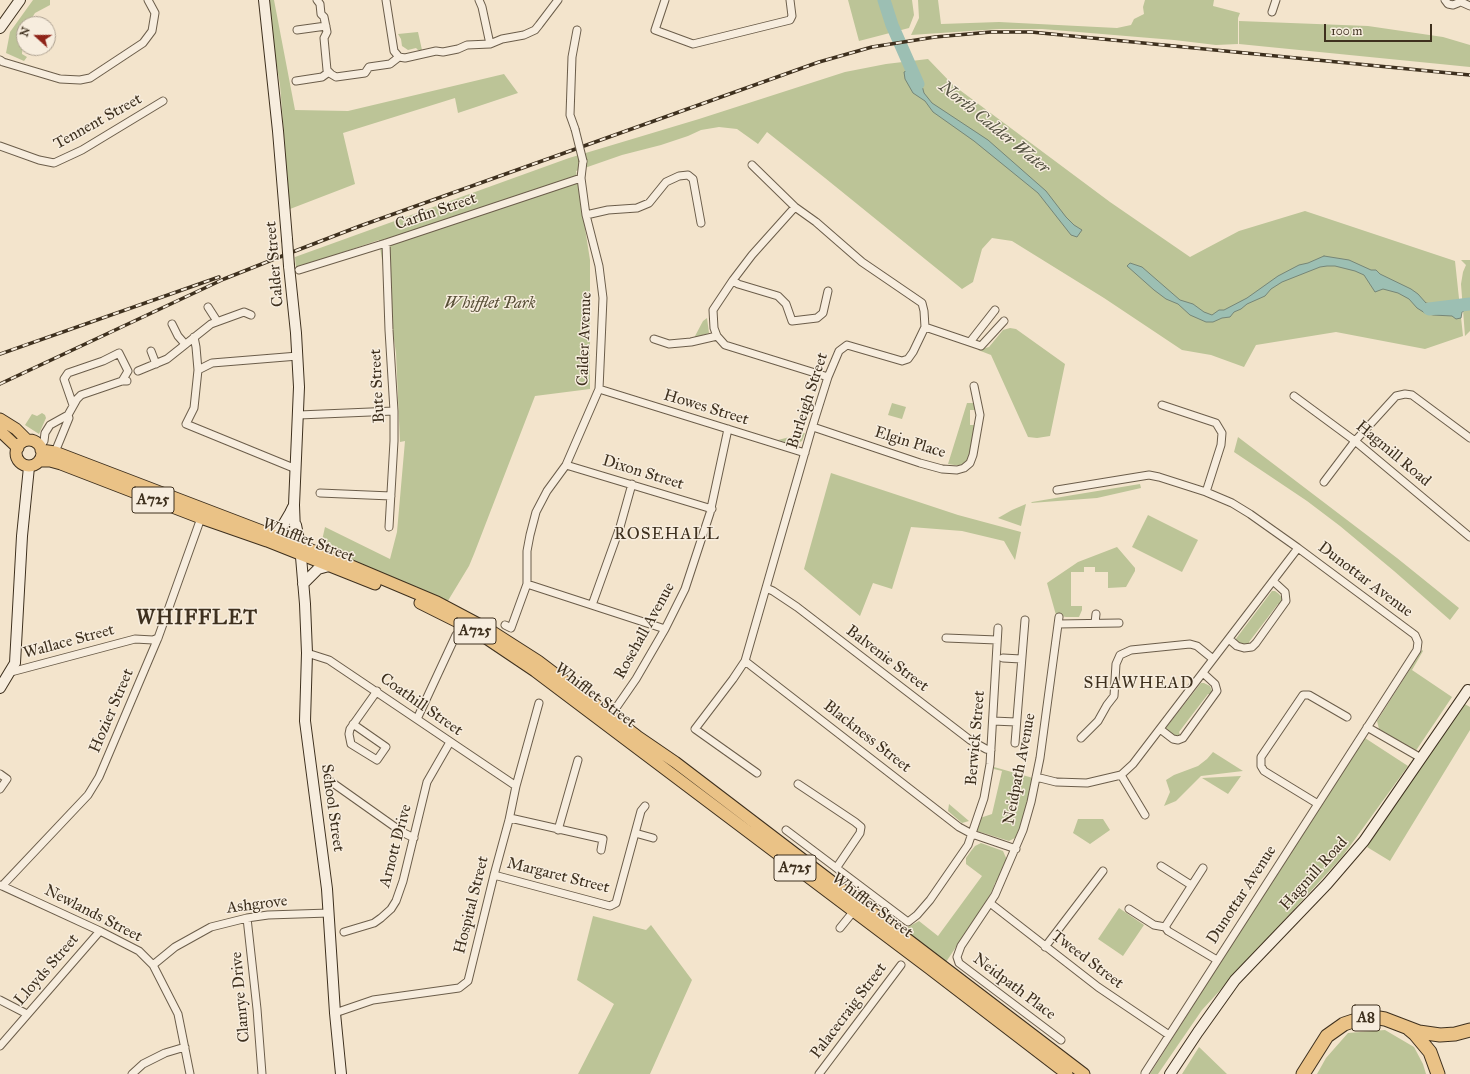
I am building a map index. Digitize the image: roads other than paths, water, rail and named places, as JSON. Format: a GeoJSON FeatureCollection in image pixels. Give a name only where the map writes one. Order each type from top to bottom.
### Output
{"type":"FeatureCollection","features":[{"type":"Feature","properties":{"kind":"highway","name":"A8"},"geometry":{"type":"LineString","coordinates":[[1303,1074],[1327,1036],[1344,1024],[1353,1021],[1373,1017],[1385,1019],[1419,1032],[1440,1035],[1455,1034],[1470,1030]]}},
{"type":"Feature","properties":{"kind":"highway","name":"A8"},"geometry":{"type":"LineString","coordinates":[[1408,1028],[1419,1038],[1430,1052],[1438,1074]]}},
{"type":"Feature","properties":{"kind":"main road","name":"A725"},"geometry":{"type":"LineString","coordinates":[[2,424],[27,440]]}},
{"type":"Feature","properties":{"kind":"main road","name":"A725"},"geometry":{"type":"LineString","coordinates":[[2,424],[18,448],[17,457],[19,461],[22,464],[34,464]]}},
{"type":"Feature","properties":{"kind":"main road","name":"Whifflet Street"},"geometry":{"type":"LineString","coordinates":[[27,440],[34,442],[41,448],[267,532],[329,566],[381,586],[431,608],[483,636],[608,720],[675,762],[931,964],[1084,1074]]}},
{"type":"Feature","properties":{"kind":"main road"},"geometry":{"type":"LineString","coordinates":[[18,448],[27,440]]}},
{"type":"Feature","properties":{"kind":"main road"},"geometry":{"type":"LineString","coordinates":[[34,464],[42,455],[41,448]]}},
{"type":"Feature","properties":{"kind":"main road","name":"Whifflet Street"},"geometry":{"type":"LineString","coordinates":[[34,464],[50,461],[61,464],[201,518],[300,550],[391,582],[465,616],[538,661],[608,720],[853,912],[931,964]]}},
{"type":"Feature","properties":{"kind":"main road","name":"Whifflet Street"},"geometry":{"type":"LineString","coordinates":[[946,975],[1067,1074]]}},
{"type":"Feature","properties":{"kind":"street"},"geometry":{"type":"LineString","coordinates":[[0,28],[20,0]]}},
{"type":"Feature","properties":{"kind":"street"},"geometry":{"type":"LineString","coordinates":[[0,60],[60,79],[80,80],[90,78],[143,43],[152,31],[155,13],[148,0]]}},
{"type":"Feature","properties":{"kind":"street","name":"Calder Street"},"geometry":{"type":"LineString","coordinates":[[264,0],[278,132],[298,356],[299,415],[294,505],[297,539],[300,550]]}},
{"type":"Feature","properties":{"kind":"street"},"geometry":{"type":"LineString","coordinates":[[318,0],[327,32],[324,38],[327,70],[336,77],[365,73],[369,67],[390,64],[399,57]]}},
{"type":"Feature","properties":{"kind":"street"},"geometry":{"type":"LineString","coordinates":[[386,0],[394,50],[399,57],[405,58],[436,51],[443,52],[458,49],[467,44],[490,44],[502,39],[524,35],[535,30],[558,0]]}},
{"type":"Feature","properties":{"kind":"street"},"geometry":{"type":"LineString","coordinates":[[479,0],[482,7],[490,44]]}},
{"type":"Feature","properties":{"kind":"street"},"geometry":{"type":"LineString","coordinates":[[665,0],[654,30],[694,44],[790,20],[792,16],[790,0]]}},
{"type":"Feature","properties":{"kind":"street"},"geometry":{"type":"LineString","coordinates":[[1272,12],[1276,0]]}},
{"type":"Feature","properties":{"kind":"street"},"geometry":{"type":"LineString","coordinates":[[1445,0],[1450,5],[1455,5],[1460,1],[1470,6]]}},
{"type":"Feature","properties":{"kind":"street"},"geometry":{"type":"LineString","coordinates":[[297,30],[326,26]]}},
{"type":"Feature","properties":{"kind":"street","name":"Calder Avenue"},"geometry":{"type":"LineString","coordinates":[[505,625],[511,628],[527,584],[527,551],[536,512],[546,491],[566,466],[599,389],[603,298],[600,266],[586,215],[581,178],[583,161],[576,130],[570,115],[572,57],[577,30]]}},
{"type":"Feature","properties":{"kind":"street"},"geometry":{"type":"LineString","coordinates":[[296,81],[322,77],[329,72]]}},
{"type":"Feature","properties":{"kind":"street","name":"Tennent Street"},"geometry":{"type":"LineString","coordinates":[[0,146],[39,160],[54,162],[61,161],[163,101]]}},
{"type":"Feature","properties":{"kind":"street"},"geometry":{"type":"LineString","coordinates":[[752,165],[795,206],[862,262],[922,303],[925,327],[981,346],[1004,321]]}},
{"type":"Feature","properties":{"kind":"street"},"geometry":{"type":"LineString","coordinates":[[586,215],[608,210],[637,208],[649,203],[666,182],[679,176],[688,175],[693,179],[701,223]]}},
{"type":"Feature","properties":{"kind":"street","name":"Carfin Street"},"geometry":{"type":"LineString","coordinates":[[299,270],[386,243],[581,178]]}},
{"type":"Feature","properties":{"kind":"street"},"geometry":{"type":"LineString","coordinates":[[795,206],[756,249],[732,280],[713,310],[714,328],[717,336],[725,345],[828,377]]}},
{"type":"Feature","properties":{"kind":"street","name":"Bute Street"},"geometry":{"type":"LineString","coordinates":[[386,243],[394,411],[394,441],[389,527]]}},
{"type":"Feature","properties":{"kind":"street"},"geometry":{"type":"LineString","coordinates":[[732,280],[738,284],[778,296],[786,304],[792,321],[817,318],[822,313],[828,291]]}},
{"type":"Feature","properties":{"kind":"street"},"geometry":{"type":"LineString","coordinates":[[208,307],[217,321]]}},
{"type":"Feature","properties":{"kind":"street"},"geometry":{"type":"LineString","coordinates":[[970,342],[995,310]]}},
{"type":"Feature","properties":{"kind":"street"},"geometry":{"type":"LineString","coordinates":[[138,371],[167,359],[211,324],[244,312],[251,314]]}},
{"type":"Feature","properties":{"kind":"street"},"geometry":{"type":"LineString","coordinates":[[172,324],[178,336],[185,344]]}},
{"type":"Feature","properties":{"kind":"street","name":"Burleigh Street"},"geometry":{"type":"LineString","coordinates":[[757,773],[695,729],[746,661],[805,453],[828,377],[839,351],[847,345],[902,361],[908,359],[913,352],[925,327]]}},
{"type":"Feature","properties":{"kind":"street"},"geometry":{"type":"LineString","coordinates":[[654,339],[669,344],[691,342],[717,336]]}},
{"type":"Feature","properties":{"kind":"street"},"geometry":{"type":"LineString","coordinates":[[194,337],[198,370],[194,408],[186,424],[296,469]]}},
{"type":"Feature","properties":{"kind":"street"},"geometry":{"type":"LineString","coordinates":[[151,351],[156,364]]}},
{"type":"Feature","properties":{"kind":"street"},"geometry":{"type":"LineString","coordinates":[[55,452],[74,405],[81,395],[125,381],[128,371],[119,353],[103,362],[68,373],[64,379],[74,405]]}},
{"type":"Feature","properties":{"kind":"street"},"geometry":{"type":"LineString","coordinates":[[198,370],[212,363],[298,356]]}},
{"type":"Feature","properties":{"kind":"street","name":"Elgin Place"},"geometry":{"type":"LineString","coordinates":[[813,427],[920,463],[942,469],[957,470],[964,468],[970,463],[973,455],[980,415],[974,386]]}},
{"type":"Feature","properties":{"kind":"street","name":"Howes Street"},"geometry":{"type":"LineString","coordinates":[[599,389],[805,453]]}},
{"type":"Feature","properties":{"kind":"street"},"geometry":{"type":"LineString","coordinates":[[1324,482],[1355,441],[1396,396],[1405,394],[1412,395],[1470,438]]}},
{"type":"Feature","properties":{"kind":"street","name":"Hagmill Road"},"geometry":{"type":"LineString","coordinates":[[1294,396],[1355,441],[1470,537]]}},
{"type":"Feature","properties":{"kind":"street"},"geometry":{"type":"LineString","coordinates":[[1162,405],[1216,423],[1222,433],[1221,445],[1206,492]]}},
{"type":"Feature","properties":{"kind":"street"},"geometry":{"type":"LineString","coordinates":[[299,415],[394,411]]}},
{"type":"Feature","properties":{"kind":"street"},"geometry":{"type":"LineString","coordinates":[[41,448],[45,433],[50,425],[69,416]]}},
{"type":"Feature","properties":{"kind":"street","name":"Rosehall Avenue"},"geometry":{"type":"LineString","coordinates":[[608,720],[636,679],[665,629],[685,588],[712,509],[728,429]]}},
{"type":"Feature","properties":{"kind":"street"},"geometry":{"type":"LineString","coordinates":[[0,688],[11,672],[15,663],[22,536],[34,464]]}},
{"type":"Feature","properties":{"kind":"street","name":"Dixon Street"},"geometry":{"type":"LineString","coordinates":[[566,466],[632,484],[712,509]]}},
{"type":"Feature","properties":{"kind":"street","name":"Dunottar Avenue"},"geometry":{"type":"LineString","coordinates":[[1057,490],[1149,475],[1159,476],[1206,492],[1232,503],[1250,514],[1298,548],[1417,638],[1417,650],[1145,1073]]}},
{"type":"Feature","properties":{"kind":"street"},"geometry":{"type":"LineString","coordinates":[[592,605],[620,527],[632,484]]}},
{"type":"Feature","properties":{"kind":"street"},"geometry":{"type":"LineString","coordinates":[[320,493],[391,496]]}},
{"type":"Feature","properties":{"kind":"street","name":"Whifflet Street"},"geometry":{"type":"LineString","coordinates":[[267,532],[283,524],[294,505]]}},
{"type":"Feature","properties":{"kind":"street","name":"Hozier Street"},"geometry":{"type":"LineString","coordinates":[[1,886],[88,795],[99,777],[158,638],[201,518]]}},
{"type":"Feature","properties":{"kind":"street"},"geometry":{"type":"LineString","coordinates":[[1036,778],[1056,782],[1088,783],[1121,775],[1133,764],[1298,548]]}},
{"type":"Feature","properties":{"kind":"street","name":"School Street"},"geometry":{"type":"LineString","coordinates":[[300,550],[307,653],[306,721],[327,889],[335,1014],[341,1074]]}},
{"type":"Feature","properties":{"kind":"street"},"geometry":{"type":"LineString","coordinates":[[303,584],[318,569],[329,566]]}},
{"type":"Feature","properties":{"kind":"street"},"geometry":{"type":"LineString","coordinates":[[1229,639],[1240,647],[1248,648],[1252,647],[1260,637],[1286,601],[1285,592],[1273,582]]}},
{"type":"Feature","properties":{"kind":"street"},"geometry":{"type":"LineString","coordinates":[[527,584],[665,629]]}},
{"type":"Feature","properties":{"kind":"street","name":"Balvenie Street"},"geometry":{"type":"LineString","coordinates":[[766,588],[797,607],[970,740],[986,749],[991,750]]}},
{"type":"Feature","properties":{"kind":"street"},"geometry":{"type":"LineString","coordinates":[[1095,623],[1096,614]]}},
{"type":"Feature","properties":{"kind":"street"},"geometry":{"type":"LineString","coordinates":[[1015,743],[1025,620]]}},
{"type":"Feature","properties":{"kind":"street","name":"Neidpath Avenue"},"geometry":{"type":"LineString","coordinates":[[958,951],[990,904],[1016,849],[1023,830],[1036,778],[1058,620],[1119,623]]}},
{"type":"Feature","properties":{"kind":"street","name":"Berwick Street"},"geometry":{"type":"LineString","coordinates":[[836,867],[908,922],[917,915],[930,900],[968,845],[988,782],[998,628]]}},
{"type":"Feature","properties":{"kind":"street"},"geometry":{"type":"LineString","coordinates":[[416,719],[456,635],[462,639]]}},
{"type":"Feature","properties":{"kind":"street","name":"Wallace Street"},"geometry":{"type":"LineString","coordinates":[[11,672],[135,639],[153,640],[158,638]]}},
{"type":"Feature","properties":{"kind":"street"},"geometry":{"type":"LineString","coordinates":[[946,638],[997,640]]}},
{"type":"Feature","properties":{"kind":"street"},"geometry":{"type":"LineString","coordinates":[[1081,738],[1098,721],[1114,696],[1116,664],[1120,655],[1131,650],[1190,644],[1197,646],[1213,659]]}},
{"type":"Feature","properties":{"kind":"street","name":"Coathill Street"},"geometry":{"type":"LineString","coordinates":[[307,653],[329,660],[516,786]]}},
{"type":"Feature","properties":{"kind":"street"},"geometry":{"type":"LineString","coordinates":[[1003,658],[1021,660]]}},
{"type":"Feature","properties":{"kind":"street","name":"Blackness Street"},"geometry":{"type":"LineString","coordinates":[[746,661],[959,827],[972,834],[1016,849]]}},
{"type":"Feature","properties":{"kind":"street"},"geometry":{"type":"LineString","coordinates":[[1160,729],[1172,739],[1178,740],[1183,738],[1217,691],[1215,684],[1203,673]]}},
{"type":"Feature","properties":{"kind":"street","name":"Hagmill Road"},"geometry":{"type":"LineString","coordinates":[[1170,1074],[1235,980],[1327,884],[1364,841],[1469,689]]}},
{"type":"Feature","properties":{"kind":"street"},"geometry":{"type":"LineString","coordinates":[[353,724],[386,747],[377,760],[351,744],[349,734],[353,724],[377,691]]}},
{"type":"Feature","properties":{"kind":"street"},"geometry":{"type":"LineString","coordinates":[[1318,804],[1264,771],[1261,766],[1261,757],[1304,695],[1309,695],[1347,717]]}},
{"type":"Feature","properties":{"kind":"street","name":"Hospital Street"},"geometry":{"type":"LineString","coordinates":[[335,1014],[373,1000],[459,988],[468,981],[494,875],[510,818],[516,786],[539,703]]}},
{"type":"Feature","properties":{"kind":"street"},"geometry":{"type":"LineString","coordinates":[[993,721],[1016,722]]}},
{"type":"Feature","properties":{"kind":"street"},"geometry":{"type":"LineString","coordinates":[[1367,728],[1421,758]]}},
{"type":"Feature","properties":{"kind":"street","name":"Arnott Drive"},"geometry":{"type":"LineString","coordinates":[[344,932],[374,923],[391,909],[396,902],[403,881],[427,782],[450,742]]}},
{"type":"Feature","properties":{"kind":"street"},"geometry":{"type":"LineString","coordinates":[[558,830],[578,760]]}},
{"type":"Feature","properties":{"kind":"street"},"geometry":{"type":"LineString","coordinates":[[0,774],[7,779],[0,789]]}},
{"type":"Feature","properties":{"kind":"street"},"geometry":{"type":"LineString","coordinates":[[1121,775],[1145,815]]}},
{"type":"Feature","properties":{"kind":"street"},"geometry":{"type":"LineString","coordinates":[[330,781],[402,832],[414,838]]}},
{"type":"Feature","properties":{"kind":"street"},"geometry":{"type":"LineString","coordinates":[[786,830],[836,867],[860,833],[861,827],[855,822],[798,784]]}},
{"type":"Feature","properties":{"kind":"street","name":"Margaret Street"},"geometry":{"type":"LineString","coordinates":[[494,875],[610,906],[616,903],[641,811],[644,806]]}},
{"type":"Feature","properties":{"kind":"street"},"geometry":{"type":"LineString","coordinates":[[510,818],[603,839],[601,850]]}},
{"type":"Feature","properties":{"kind":"street"},"geometry":{"type":"LineString","coordinates":[[635,833],[653,838]]}},
{"type":"Feature","properties":{"kind":"street"},"geometry":{"type":"LineString","coordinates":[[1161,866],[1191,885]]}},
{"type":"Feature","properties":{"kind":"street"},"geometry":{"type":"LineString","coordinates":[[1165,927],[1202,868]]}},
{"type":"Feature","properties":{"kind":"street"},"geometry":{"type":"LineString","coordinates":[[1045,947],[1103,871]]}},
{"type":"Feature","properties":{"kind":"street","name":"Newlands Street"},"geometry":{"type":"LineString","coordinates":[[1,886],[100,931],[139,951],[153,965],[178,1014],[190,1074]]}},
{"type":"Feature","properties":{"kind":"street","name":"Tweed Street"},"geometry":{"type":"LineString","coordinates":[[990,904],[1098,986],[1169,1035]]}},
{"type":"Feature","properties":{"kind":"street","name":"Dunottar Avenue"},"geometry":{"type":"LineString","coordinates":[[1129,909],[1154,924],[1165,927],[1168,931],[1217,960]]}},
{"type":"Feature","properties":{"kind":"street"},"geometry":{"type":"LineString","coordinates":[[840,928],[853,912]]}},
{"type":"Feature","properties":{"kind":"street","name":"Ashgrove"},"geometry":{"type":"LineString","coordinates":[[153,965],[175,947],[211,927],[247,918],[268,915],[329,913]]}},
{"type":"Feature","properties":{"kind":"street","name":"Clanrye Drive"},"geometry":{"type":"LineString","coordinates":[[247,918],[257,1009],[262,1074]]}},
{"type":"Feature","properties":{"kind":"street","name":"Lloyds Street"},"geometry":{"type":"LineString","coordinates":[[0,1046],[100,931]]}},
{"type":"Feature","properties":{"kind":"street","name":"Neidpath Place"},"geometry":{"type":"LineString","coordinates":[[958,951],[956,957],[959,963],[1061,1040]]}},
{"type":"Feature","properties":{"kind":"street","name":"Palacecraig Street"},"geometry":{"type":"LineString","coordinates":[[819,1074],[901,965]]}},
{"type":"Feature","properties":{"kind":"street"},"geometry":{"type":"LineString","coordinates":[[0,1000],[27,1014]]}},
{"type":"Feature","properties":{"kind":"street"},"geometry":{"type":"LineString","coordinates":[[132,1074],[143,1064],[165,1053],[185,1047]]}},
{"type":"Feature","properties":{"kind":"water"},"geometry":{"type":"Polygon","coordinates":[[[914,68],[921,82],[924,93],[932,103],[988,140],[1046,191],[1066,217],[1082,230],[1077,237],[1071,235],[1038,193],[974,141],[933,112],[925,101],[913,93],[905,79],[904,72],[914,68]]]}},
{"type":"Feature","properties":{"kind":"water"},"geometry":{"type":"Polygon","coordinates":[[[1324,256],[1349,260],[1371,270],[1376,270],[1380,274],[1411,289],[1426,303],[1457,309],[1470,300],[1470,307],[1462,312],[1461,318],[1456,319],[1452,316],[1425,313],[1417,308],[1409,299],[1398,293],[1383,289],[1375,292],[1364,275],[1335,266],[1327,266],[1320,267],[1282,282],[1271,289],[1265,296],[1247,304],[1234,312],[1230,317],[1222,318],[1213,322],[1206,322],[1190,315],[1178,304],[1166,299],[1127,266],[1130,263],[1142,267],[1180,300],[1193,304],[1204,312],[1212,315],[1219,310],[1224,310],[1247,298],[1278,276],[1299,265],[1324,256]]]}},
{"type":"Feature","properties":{"kind":"waterway","name":"North Calder Water"},"geometry":{"type":"LineString","coordinates":[[884,0],[892,25],[918,84]]}},
{"type":"Feature","properties":{"kind":"waterway","name":"North Calder Water"},"geometry":{"type":"LineString","coordinates":[[1429,309],[1470,304]]}},
{"type":"Feature","properties":{"kind":"railway"},"geometry":{"type":"LineString","coordinates":[[0,384],[224,279],[277,258],[360,226],[819,62],[872,47],[935,37],[991,32],[1031,32],[1470,75]]}},
{"type":"Feature","properties":{"kind":"railway"},"geometry":{"type":"LineString","coordinates":[[0,354],[219,277]]}},
{"type":"Feature","properties":{"kind":"district","name":"ROSEHALL"},"geometry":{"type":"Point","coordinates":[667,535]}},
{"type":"Feature","properties":{"kind":"district","name":"WHIFFLET"},"geometry":{"type":"Point","coordinates":[197,619]}},
{"type":"Feature","properties":{"kind":"district","name":"SHAWHEAD"},"geometry":{"type":"Point","coordinates":[1139,684]}},
{"type":"Feature","properties":{"kind":"park label","name":"Whifflet Park"},"geometry":{"type":"Point","coordinates":[490,304]}}]}
